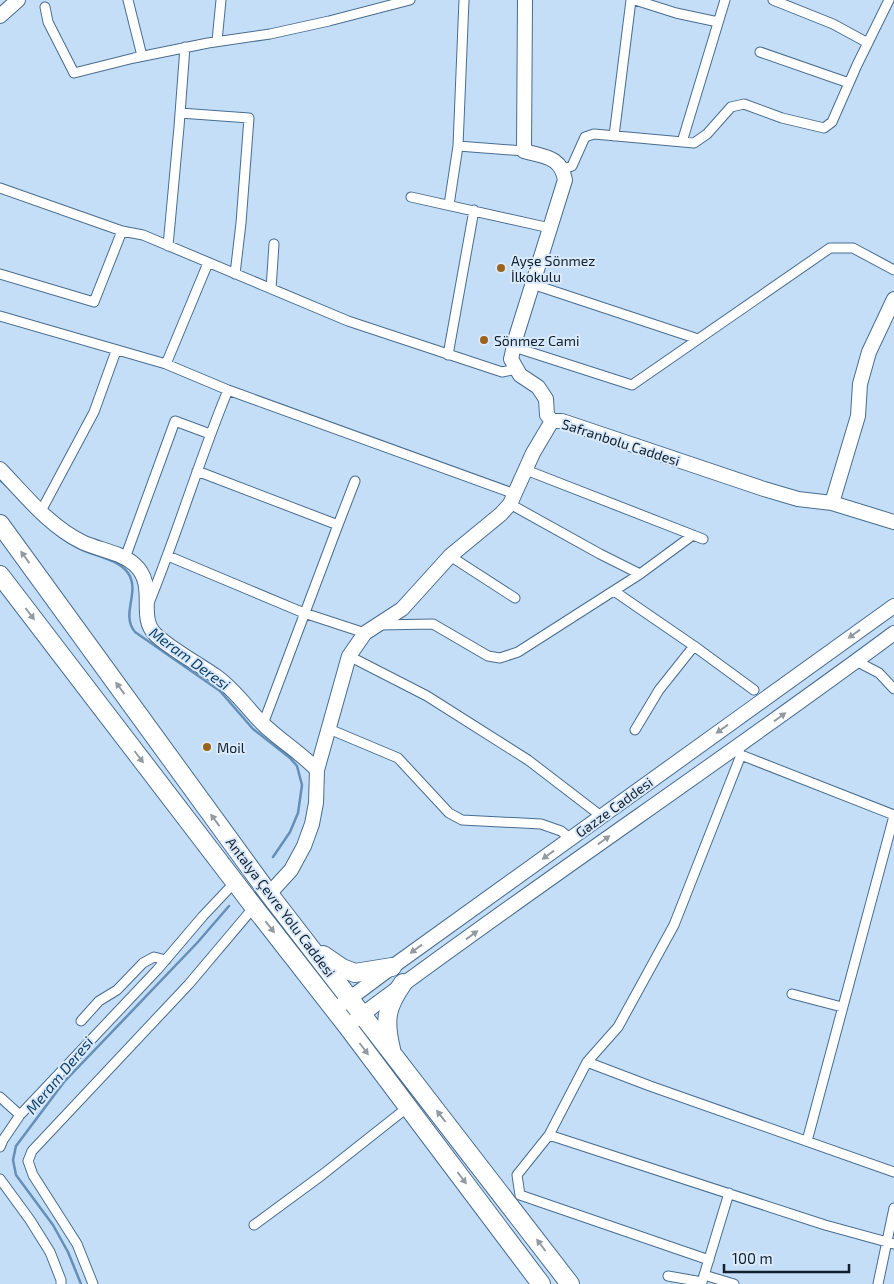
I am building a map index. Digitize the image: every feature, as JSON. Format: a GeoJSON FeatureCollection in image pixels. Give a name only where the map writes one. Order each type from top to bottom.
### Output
{"type":"FeatureCollection","features":[{"type":"Feature","properties":{"kind":"highway","name":"Antalya Çevre Yolu Caddesi"},"geometry":{"type":"LineString","coordinates":[[0,524],[269,894],[393,1054],[514,1198],[570,1284]]}},
{"type":"Feature","properties":{"kind":"highway","name":"Antalya Çevre Yolu Caddesi"},"geometry":{"type":"LineString","coordinates":[[0,575],[347,1026],[542,1284]]}},
{"type":"Feature","properties":{"kind":"highway"},"geometry":{"type":"LineString","coordinates":[[308,944],[330,960],[355,973],[392,967]]}},
{"type":"Feature","properties":{"kind":"highway"},"geometry":{"type":"LineString","coordinates":[[393,1054],[387,1018],[393,999],[404,984]]}},
{"type":"Feature","properties":{"kind":"street"},"geometry":{"type":"LineString","coordinates":[[0,16],[18,0]]}},
{"type":"Feature","properties":{"kind":"street"},"geometry":{"type":"LineString","coordinates":[[128,0],[142,56]]}},
{"type":"Feature","properties":{"kind":"street"},"geometry":{"type":"LineString","coordinates":[[217,41],[221,0]]}},
{"type":"Feature","properties":{"kind":"street"},"geometry":{"type":"LineString","coordinates":[[45,7],[48,22],[74,73],[184,47],[270,34],[410,0]]}},
{"type":"Feature","properties":{"kind":"street"},"geometry":{"type":"LineString","coordinates":[[449,205],[458,146],[464,0]]}},
{"type":"Feature","properties":{"kind":"street"},"geometry":{"type":"LineString","coordinates":[[524,0],[524,151]]}},
{"type":"Feature","properties":{"kind":"street"},"geometry":{"type":"LineString","coordinates":[[614,136],[631,0]]}},
{"type":"Feature","properties":{"kind":"street"},"geometry":{"type":"LineString","coordinates":[[635,0],[676,13],[718,22]]}},
{"type":"Feature","properties":{"kind":"street"},"geometry":{"type":"LineString","coordinates":[[682,142],[725,0]]}},
{"type":"Feature","properties":{"kind":"street"},"geometry":{"type":"LineString","coordinates":[[773,0],[833,24],[868,43]]}},
{"type":"Feature","properties":{"kind":"street"},"geometry":{"type":"LineString","coordinates":[[563,169],[572,166],[585,137],[594,134],[694,142],[707,134],[731,107],[744,104],[782,118],[824,128],[832,122],[889,0]]}},
{"type":"Feature","properties":{"kind":"street"},"geometry":{"type":"LineString","coordinates":[[168,246],[184,47]]}},
{"type":"Feature","properties":{"kind":"street"},"geometry":{"type":"LineString","coordinates":[[760,52],[849,83]]}},
{"type":"Feature","properties":{"kind":"street"},"geometry":{"type":"LineString","coordinates":[[180,112],[249,118],[242,222],[235,274]]}},
{"type":"Feature","properties":{"kind":"street"},"geometry":{"type":"LineString","coordinates":[[458,146],[524,151],[555,160],[563,169],[564,180],[511,359],[520,375],[538,387],[546,399],[547,415],[552,421]]}},
{"type":"Feature","properties":{"kind":"street"},"geometry":{"type":"LineString","coordinates":[[0,188],[122,231],[143,235],[348,321],[502,372],[517,369]]}},
{"type":"Feature","properties":{"kind":"street"},"geometry":{"type":"LineString","coordinates":[[411,197],[550,228]]}},
{"type":"Feature","properties":{"kind":"street"},"geometry":{"type":"LineString","coordinates":[[448,355],[474,210]]}},
{"type":"Feature","properties":{"kind":"street"},"geometry":{"type":"LineString","coordinates":[[0,274],[94,302],[122,231]]}},
{"type":"Feature","properties":{"kind":"street"},"geometry":{"type":"LineString","coordinates":[[271,289],[274,244]]}},
{"type":"Feature","properties":{"kind":"street"},"geometry":{"type":"LineString","coordinates":[[514,347],[632,385],[830,248],[854,248],[894,270]]}},
{"type":"Feature","properties":{"kind":"street"},"geometry":{"type":"LineString","coordinates":[[166,364],[208,263]]}},
{"type":"Feature","properties":{"kind":"street"},"geometry":{"type":"LineString","coordinates":[[532,284],[698,339]]}},
{"type":"Feature","properties":{"kind":"street"},"geometry":{"type":"LineString","coordinates":[[832,503],[858,416],[860,384],[869,352],[894,299]]}},
{"type":"Feature","properties":{"kind":"street"},"geometry":{"type":"LineString","coordinates":[[0,316],[166,364],[228,390],[512,499],[600,554],[640,574]]}},
{"type":"Feature","properties":{"kind":"street"},"geometry":{"type":"LineString","coordinates":[[41,511],[94,412],[116,351]]}},
{"type":"Feature","properties":{"kind":"street"},"geometry":{"type":"LineString","coordinates":[[228,390],[210,434],[168,556],[148,605],[146,616],[154,633],[228,686],[263,724],[305,757],[317,770]]}},
{"type":"Feature","properties":{"kind":"street"},"geometry":{"type":"LineString","coordinates":[[125,558],[175,421],[210,434]]}},
{"type":"Feature","properties":{"kind":"street","name":"Safranbolu Caddesi"},"geometry":{"type":"LineString","coordinates":[[269,894],[291,870],[304,846],[312,824],[316,803],[317,770],[349,656],[370,629],[402,609],[450,556],[502,514],[512,499],[533,454],[552,421],[562,421],[764,489],[798,499],[832,503],[894,522]]}},
{"type":"Feature","properties":{"kind":"street"},"geometry":{"type":"LineString","coordinates":[[0,469],[62,530],[82,542],[125,558],[136,566],[144,577],[148,605]]}},
{"type":"Feature","properties":{"kind":"street"},"geometry":{"type":"LineString","coordinates":[[526,470],[703,539]]}},
{"type":"Feature","properties":{"kind":"street"},"geometry":{"type":"LineString","coordinates":[[197,471],[338,525]]}},
{"type":"Feature","properties":{"kind":"street"},"geometry":{"type":"LineString","coordinates":[[263,724],[355,480]]}},
{"type":"Feature","properties":{"kind":"street"},"geometry":{"type":"LineString","coordinates":[[168,556],[304,613],[370,629],[433,624],[488,656],[500,658],[518,652],[614,591],[693,535]]}},
{"type":"Feature","properties":{"kind":"street"},"geometry":{"type":"LineString","coordinates":[[450,556],[515,598]]}},
{"type":"Feature","properties":{"kind":"street"},"geometry":{"type":"LineString","coordinates":[[614,591],[754,690]]}},
{"type":"Feature","properties":{"kind":"street","name":"Gazze Caddesi"},"geometry":{"type":"LineString","coordinates":[[334,1010],[894,606]]}},
{"type":"Feature","properties":{"kind":"street","name":"Gazze Caddesi"},"geometry":{"type":"LineString","coordinates":[[347,1026],[404,984],[739,751],[894,632]]}},
{"type":"Feature","properties":{"kind":"street"},"geometry":{"type":"LineString","coordinates":[[635,730],[659,690],[694,646]]}},
{"type":"Feature","properties":{"kind":"street"},"geometry":{"type":"LineString","coordinates":[[349,656],[427,696],[528,760],[601,816]]}},
{"type":"Feature","properties":{"kind":"street"},"geometry":{"type":"LineString","coordinates":[[856,661],[879,673],[894,689]]}},
{"type":"Feature","properties":{"kind":"street"},"geometry":{"type":"LineString","coordinates":[[328,729],[398,758],[449,813],[462,820],[541,824],[561,831],[571,839]]}},
{"type":"Feature","properties":{"kind":"street"},"geometry":{"type":"LineString","coordinates":[[709,1260],[514,1198],[517,1175],[549,1135],[586,1062],[618,1027],[674,925],[739,751],[894,815],[807,1141]]}},
{"type":"Feature","properties":{"kind":"street"},"geometry":{"type":"LineString","coordinates":[[1,1142],[20,1115],[166,960],[235,882]]}},
{"type":"Feature","properties":{"kind":"street"},"geometry":{"type":"LineString","coordinates":[[93,1284],[77,1244],[33,1175],[28,1161],[32,1151],[189,984],[254,907]]}},
{"type":"Feature","properties":{"kind":"street"},"geometry":{"type":"LineString","coordinates":[[81,1021],[99,1001],[117,990],[143,962],[154,957],[166,960]]}},
{"type":"Feature","properties":{"kind":"street"},"geometry":{"type":"LineString","coordinates":[[792,994],[842,1007]]}},
{"type":"Feature","properties":{"kind":"street"},"geometry":{"type":"LineString","coordinates":[[586,1062],[894,1172]]}},
{"type":"Feature","properties":{"kind":"street"},"geometry":{"type":"LineString","coordinates":[[0,1097],[20,1115]]}},
{"type":"Feature","properties":{"kind":"street"},"geometry":{"type":"LineString","coordinates":[[254,1224],[322,1175],[408,1107]]}},
{"type":"Feature","properties":{"kind":"street"},"geometry":{"type":"LineString","coordinates":[[549,1135],[825,1225],[890,1244]]}},
{"type":"Feature","properties":{"kind":"street"},"geometry":{"type":"LineString","coordinates":[[0,1179],[30,1220],[50,1252],[61,1284]]}},
{"type":"Feature","properties":{"kind":"street"},"geometry":{"type":"LineString","coordinates":[[668,1276],[702,1282],[729,1193]]}},
{"type":"Feature","properties":{"kind":"street"},"geometry":{"type":"LineString","coordinates":[[878,1284],[890,1244],[894,1208]]}},
{"type":"Feature","properties":{"kind":"street"},"geometry":{"type":"LineString","coordinates":[[704,1275],[734,1284]]}},
{"type":"Feature","properties":{"kind":"waterway","name":"Meram Deresi"},"geometry":{"type":"LineString","coordinates":[[0,480],[8,487]]}},
{"type":"Feature","properties":{"kind":"waterway","name":"Meram Deresi"},"geometry":{"type":"LineString","coordinates":[[57,534],[76,547],[113,562],[124,569],[131,580],[132,595],[129,618],[135,632],[220,691],[253,729],[290,758],[297,766],[302,785],[298,813],[290,832],[273,857]]}},
{"type":"Feature","properties":{"kind":"waterway","name":"Meram Deresi"},"geometry":{"type":"LineString","coordinates":[[81,1284],[68,1252],[53,1225],[16,1175],[13,1160],[16,1146],[64,1082],[197,943],[229,906]]}},
{"type":"Feature","properties":{"kind":"place","name":"Ayşe Sönmez İlkokulu"},"geometry":{"type":"Point","coordinates":[501,268]}},
{"type":"Feature","properties":{"kind":"place","name":"Sönmez Cami"},"geometry":{"type":"Point","coordinates":[484,340]}},
{"type":"Feature","properties":{"kind":"place","name":"Moil"},"geometry":{"type":"Point","coordinates":[207,747]}}]}
